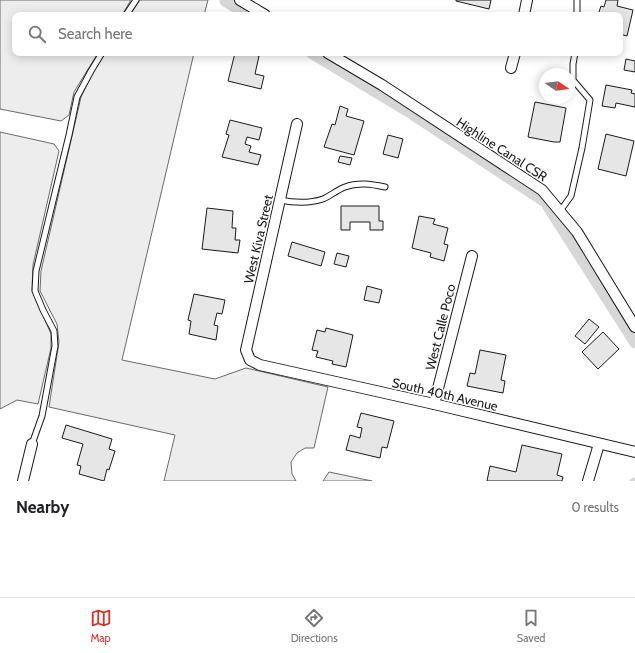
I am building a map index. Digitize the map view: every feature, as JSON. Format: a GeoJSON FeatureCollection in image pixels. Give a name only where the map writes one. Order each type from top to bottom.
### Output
{"type":"FeatureCollection","features":[{"type":"Feature","properties":{"kind":"street"},"geometry":{"type":"LineString","coordinates":[[240,0],[260,12]]}},
{"type":"Feature","properties":{"kind":"street"},"geometry":{"type":"LineString","coordinates":[[525,12],[528,0]]}},
{"type":"Feature","properties":{"kind":"street","name":"Highline Canal CSR"},"geometry":{"type":"LineString","coordinates":[[333,56],[382,85],[542,190],[577,232],[635,327]]}},
{"type":"Feature","properties":{"kind":"street"},"geometry":{"type":"LineString","coordinates":[[512,68],[514,56]]}},
{"type":"Feature","properties":{"kind":"street","name":"West Kiva Street"},"geometry":{"type":"LineString","coordinates":[[250,360],[246,350],[297,124]]}},
{"type":"Feature","properties":{"kind":"street","name":"West Calle Poco"},"geometry":{"type":"LineString","coordinates":[[434,404],[472,256]]}},
{"type":"Feature","properties":{"kind":"street","name":"South 40th Avenue"},"geometry":{"type":"LineString","coordinates":[[250,360],[260,365],[434,404],[635,452]]}},
{"type":"Feature","properties":{"kind":"street"},"geometry":{"type":"LineString","coordinates":[[23,481],[32,444]]}},
{"type":"Feature","properties":{"kind":"street"},"geometry":{"type":"LineString","coordinates":[[588,481],[599,444]]}},
{"type":"Feature","properties":{"kind":"lane"},"geometry":{"type":"LineString","coordinates":[[128,12],[136,0]]}},
{"type":"Feature","properties":{"kind":"lane"},"geometry":{"type":"LineString","coordinates":[[577,0],[577,12]]}},
{"type":"Feature","properties":{"kind":"lane"},"geometry":{"type":"LineString","coordinates":[[32,444],[42,416],[55,346],[54,331],[43,310],[36,291],[36,271],[77,97],[100,56]]}},
{"type":"Feature","properties":{"kind":"lane"},"geometry":{"type":"LineString","coordinates":[[560,211],[571,196],[582,148],[590,100],[573,80],[574,56]]}},
{"type":"Feature","properties":{"kind":"lane"},"geometry":{"type":"LineString","coordinates":[[280,200],[296,203],[308,202],[323,198],[345,187],[365,183],[385,187]]}},
{"type":"Feature","properties":{"kind":"shaded area"},"geometry":{"type":"Polygon","coordinates":[[[0,0],[131,0],[124,12],[12,12],[12,56],[96,56],[74,92],[69,115],[61,121],[0,109],[0,0]]]}},
{"type":"Feature","properties":{"kind":"shaded area"},"geometry":{"type":"Polygon","coordinates":[[[140,0],[208,0],[205,12],[132,12],[140,0]]]}},
{"type":"Feature","properties":{"kind":"shaded area"},"geometry":{"type":"Polygon","coordinates":[[[103,56],[193,56],[122,360],[215,379],[246,368],[328,387],[314,448],[305,448],[297,453],[291,462],[292,474],[296,481],[164,481],[175,435],[49,407],[59,342],[57,324],[40,291],[41,271],[81,97],[92,74],[103,56]]]}},
{"type":"Feature","properties":{"kind":"shaded area"},"geometry":{"type":"Polygon","coordinates":[[[0,132],[54,144],[59,151],[33,265],[32,290],[51,334],[51,348],[38,404],[17,400],[0,409],[0,132]]]}},
{"type":"Feature","properties":{"kind":"shaded area"},"geometry":{"type":"Polygon","coordinates":[[[329,472],[372,481],[323,481],[329,472]]]}},
{"type":"Feature","properties":{"kind":"building"},"geometry":{"type":"Polygon","coordinates":[[[456,0],[491,0],[489,9],[456,0]]]}},
{"type":"Feature","properties":{"kind":"building"},"geometry":{"type":"Polygon","coordinates":[[[606,0],[618,0],[617,6],[633,10],[627,36],[623,35],[623,12],[599,12],[601,6],[604,7],[606,0]]]}},
{"type":"Feature","properties":{"kind":"building"},"geometry":{"type":"Polygon","coordinates":[[[234,56],[259,56],[255,74],[264,76],[261,89],[228,81],[234,56]]]}},
{"type":"Feature","properties":{"kind":"building"},"geometry":{"type":"Polygon","coordinates":[[[626,59],[635,61],[635,72],[624,70],[626,59]]]}},
{"type":"Feature","properties":{"kind":"building"},"geometry":{"type":"Polygon","coordinates":[[[606,85],[632,90],[631,93],[635,94],[635,107],[616,103],[615,108],[602,106],[606,85]]]}},
{"type":"Feature","properties":{"kind":"building"},"geometry":{"type":"Polygon","coordinates":[[[535,102],[539,104],[566,108],[560,142],[528,137],[535,102]]]}},
{"type":"Feature","properties":{"kind":"building"},"geometry":{"type":"Polygon","coordinates":[[[340,106],[348,109],[346,116],[364,121],[354,155],[324,147],[332,124],[335,125],[340,106]]]}},
{"type":"Feature","properties":{"kind":"building"},"geometry":{"type":"Polygon","coordinates":[[[230,120],[262,128],[259,140],[247,137],[245,144],[251,146],[249,152],[261,155],[258,165],[222,157],[229,135],[226,134],[230,120]]]}},
{"type":"Feature","properties":{"kind":"building"},"geometry":{"type":"Polygon","coordinates":[[[606,134],[634,141],[626,176],[598,169],[606,134]]]}},
{"type":"Feature","properties":{"kind":"building"},"geometry":{"type":"Polygon","coordinates":[[[388,135],[403,139],[398,158],[383,154],[388,135]]]}},
{"type":"Feature","properties":{"kind":"building"},"geometry":{"type":"Polygon","coordinates":[[[340,156],[352,158],[350,165],[338,162],[340,156]]]}},
{"type":"Feature","properties":{"kind":"building"},"geometry":{"type":"Polygon","coordinates":[[[341,206],[379,206],[379,221],[383,221],[383,230],[370,230],[370,222],[350,222],[350,230],[341,230],[341,206]]]}},
{"type":"Feature","properties":{"kind":"building"},"geometry":{"type":"Polygon","coordinates":[[[207,208],[233,211],[232,228],[236,228],[235,240],[240,240],[238,253],[202,249],[207,208]]]}},
{"type":"Feature","properties":{"kind":"building"},"geometry":{"type":"Polygon","coordinates":[[[419,216],[435,219],[433,224],[448,228],[444,244],[448,245],[444,261],[430,257],[431,253],[412,248],[419,216]]]}},
{"type":"Feature","properties":{"kind":"building"},"geometry":{"type":"Polygon","coordinates":[[[292,242],[325,252],[321,266],[288,256],[292,242]]]}},
{"type":"Feature","properties":{"kind":"building"},"geometry":{"type":"Polygon","coordinates":[[[337,253],[349,256],[346,267],[334,264],[337,253]]]}},
{"type":"Feature","properties":{"kind":"building"},"geometry":{"type":"Polygon","coordinates":[[[367,286],[382,290],[379,303],[364,300],[367,286]]]}},
{"type":"Feature","properties":{"kind":"building"},"geometry":{"type":"Polygon","coordinates":[[[194,294],[225,300],[222,314],[217,313],[214,325],[218,326],[216,340],[189,334],[191,321],[188,320],[194,294]]]}},
{"type":"Feature","properties":{"kind":"building"},"geometry":{"type":"Polygon","coordinates":[[[589,319],[599,327],[585,344],[575,336],[589,319]]]}},
{"type":"Feature","properties":{"kind":"building"},"geometry":{"type":"Polygon","coordinates":[[[326,328],[353,335],[346,367],[332,364],[333,361],[316,357],[318,351],[312,350],[317,330],[325,332],[326,328]]]}},
{"type":"Feature","properties":{"kind":"building"},"geometry":{"type":"Polygon","coordinates":[[[603,332],[619,349],[598,369],[582,352],[603,332]]]}},
{"type":"Feature","properties":{"kind":"building"},"geometry":{"type":"Polygon","coordinates":[[[480,350],[506,355],[501,380],[505,381],[503,393],[467,386],[470,373],[475,374],[480,350]]]}},
{"type":"Feature","properties":{"kind":"building"},"geometry":{"type":"Polygon","coordinates":[[[361,413],[394,421],[387,448],[382,447],[380,458],[346,450],[350,435],[360,438],[362,428],[357,427],[361,413]]]}},
{"type":"Feature","properties":{"kind":"building"},"geometry":{"type":"Polygon","coordinates":[[[66,425],[112,439],[109,449],[115,451],[109,470],[107,469],[104,481],[79,474],[81,466],[77,465],[83,444],[62,438],[66,425]]]}},
{"type":"Feature","properties":{"kind":"building"},"geometry":{"type":"Polygon","coordinates":[[[522,445],[562,454],[557,475],[563,477],[562,481],[487,481],[490,466],[516,472],[522,445]]]}},
{"type":"Feature","properties":{"kind":"waterway"},"geometry":{"type":"LineString","coordinates":[[225,1],[243,12]]}},
{"type":"Feature","properties":{"kind":"waterway"},"geometry":{"type":"LineString","coordinates":[[316,56],[407,111],[545,202],[635,343]]}},
{"type":"Feature","properties":{"kind":"waterway"},"geometry":{"type":"LineString","coordinates":[[631,481],[635,479]]}}]}
